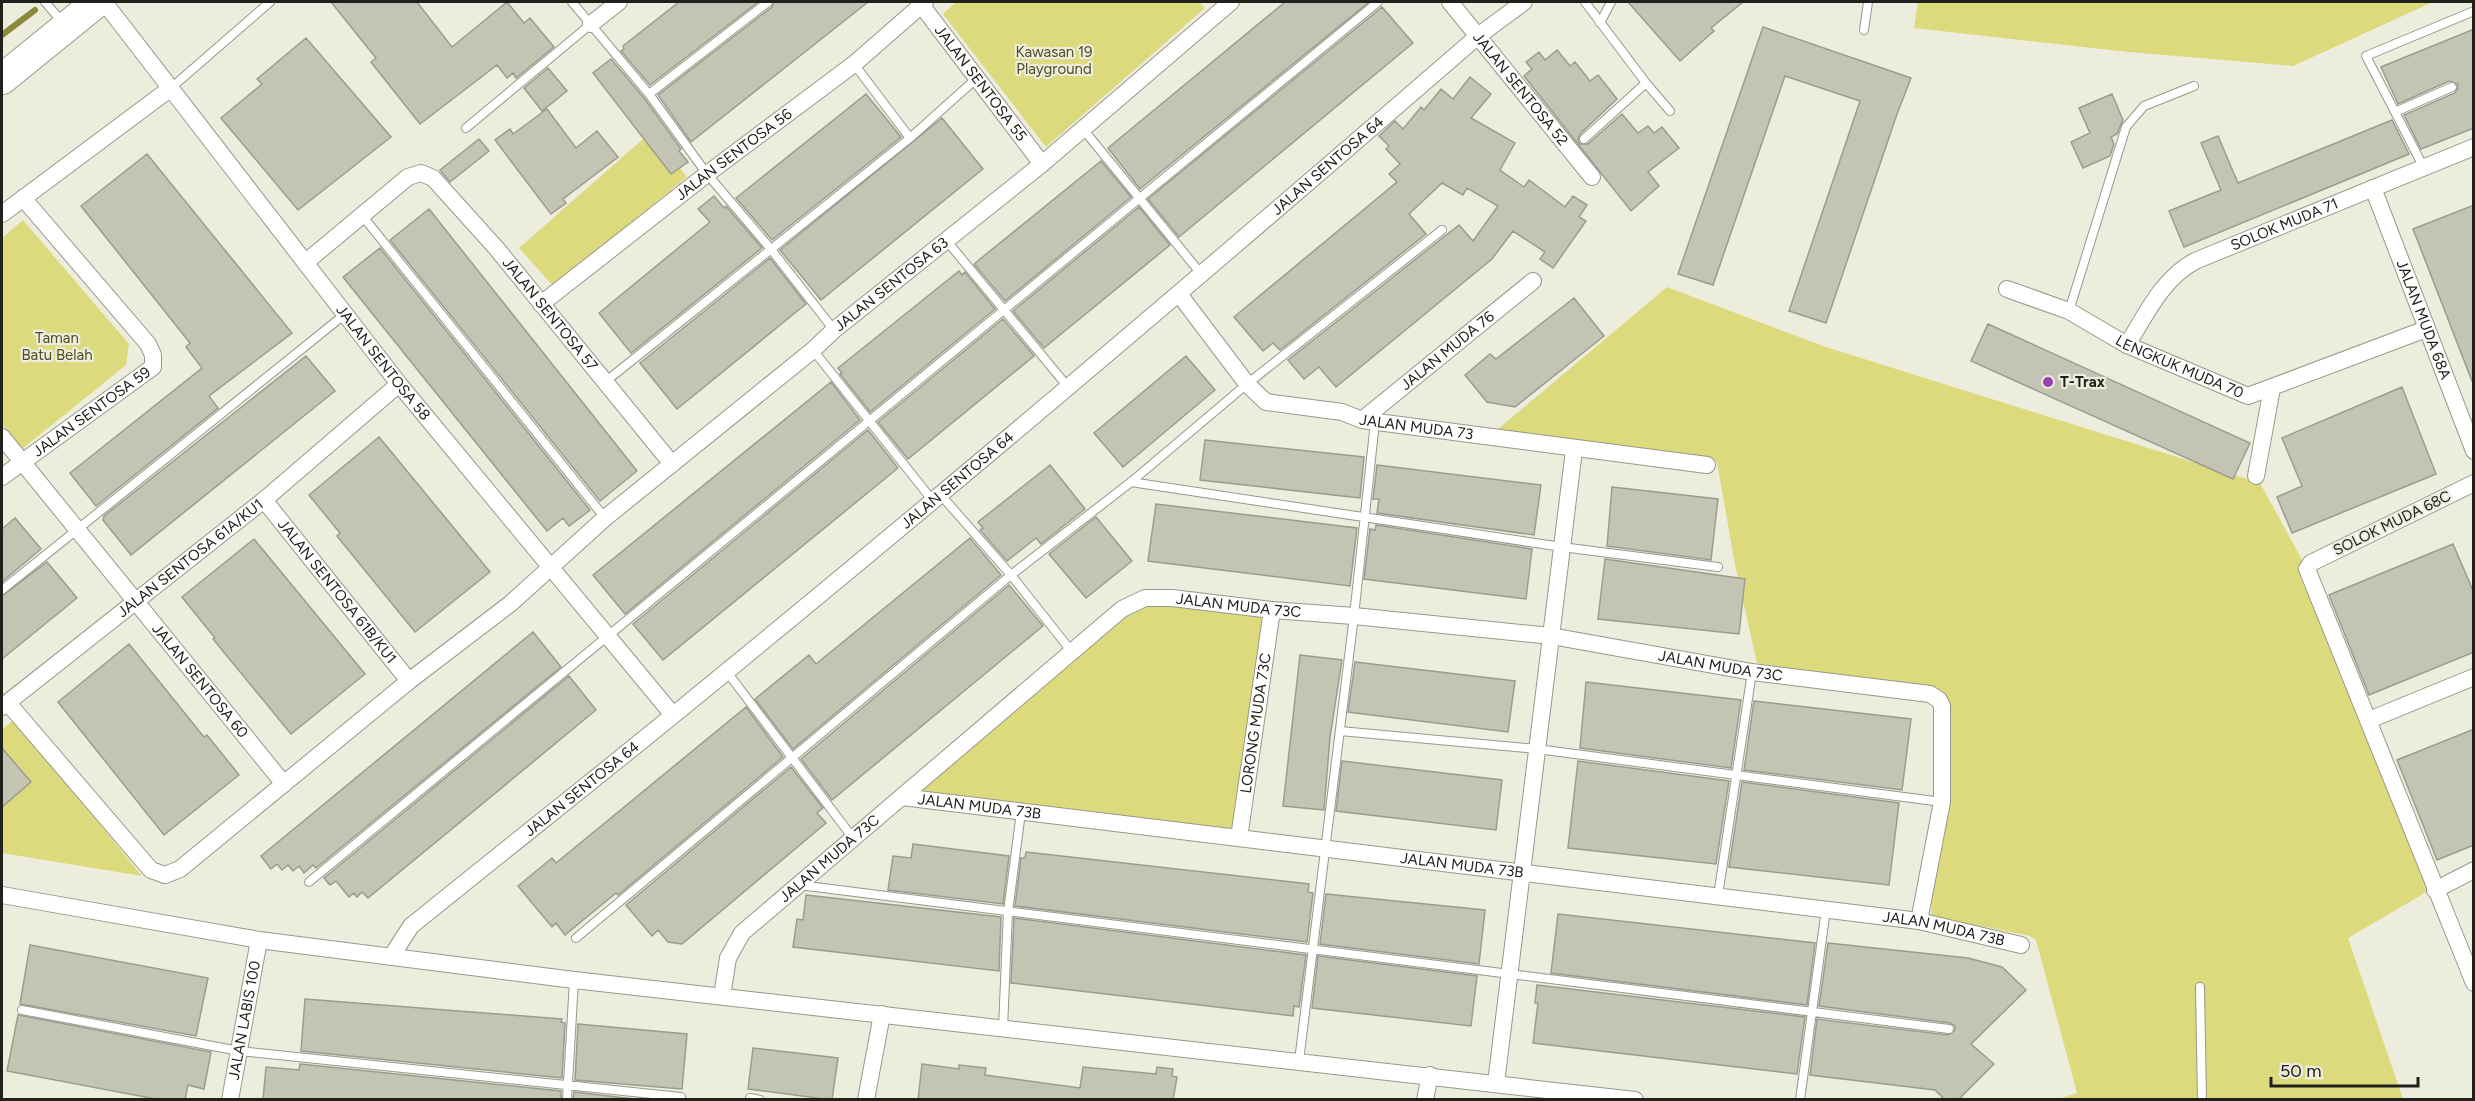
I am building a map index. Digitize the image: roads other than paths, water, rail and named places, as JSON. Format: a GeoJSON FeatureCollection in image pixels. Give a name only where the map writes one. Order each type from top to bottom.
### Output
{"type":"FeatureCollection","features":[{"type":"Feature","properties":{"kind":"highway"},"geometry":{"type":"LineString","coordinates":[[2,80],[96,2]]}},
{"type":"Feature","properties":{"kind":"street","name":"JALAN SENTOSA 58"},"geometry":{"type":"LineString","coordinates":[[104,2],[306,262],[344,315],[673,716]]}},
{"type":"Feature","properties":{"kind":"street"},"geometry":{"type":"LineString","coordinates":[[591,24],[619,2]]}},
{"type":"Feature","properties":{"kind":"street"},"geometry":{"type":"LineString","coordinates":[[1203,2],[1214,15]]}},
{"type":"Feature","properties":{"kind":"street","name":"JALAN SENTOSA 63"},"geometry":{"type":"LineString","coordinates":[[5,705],[151,870],[165,874],[180,869],[409,681],[510,604],[605,519],[813,350],[834,330],[1042,164],[1231,2]]}},
{"type":"Feature","properties":{"kind":"street","name":"JALAN SENTOSA 52"},"geometry":{"type":"LineString","coordinates":[[1450,2],[1592,177]]}},
{"type":"Feature","properties":{"kind":"street","name":"JALAN SENTOSA 64"},"geometry":{"type":"LineString","coordinates":[[391,957],[411,926],[673,716],[937,498],[1179,294],[1478,36],[1524,2]]}},
{"type":"Feature","properties":{"kind":"street","name":"JALAN SENTOSA 56"},"geometry":{"type":"LineString","coordinates":[[542,304],[707,174],[854,64],[922,3]]}},
{"type":"Feature","properties":{"kind":"street","name":"JALAN SENTOSA 55"},"geometry":{"type":"LineString","coordinates":[[922,3],[1042,164]]}},
{"type":"Feature","properties":{"kind":"street"},"geometry":{"type":"LineString","coordinates":[[2,214],[171,88]]}},
{"type":"Feature","properties":{"kind":"street","name":"SOLOK MUDA 71"},"geometry":{"type":"LineString","coordinates":[[2127,345],[2165,283],[2179,269],[2423,166],[2474,147]]}},
{"type":"Feature","properties":{"kind":"street","name":"JALAN SENTOSA 57"},"geometry":{"type":"LineString","coordinates":[[362,214],[408,177],[421,173],[433,178],[497,249],[672,464]]}},
{"type":"Feature","properties":{"kind":"street","name":"JALAN MUDA 68A"},"geometry":{"type":"LineString","coordinates":[[2373,188],[2474,451]]}},
{"type":"Feature","properties":{"kind":"street","name":"JALAN SENTOSA 59"},"geometry":{"type":"LineString","coordinates":[[2,477],[153,367],[153,355],[148,344],[23,198]]}},
{"type":"Feature","properties":{"kind":"street"},"geometry":{"type":"LineString","coordinates":[[306,262],[362,214]]}},
{"type":"Feature","properties":{"kind":"street","name":"JALAN MUDA 76"},"geometry":{"type":"LineString","coordinates":[[1369,421],[1533,281]]}},
{"type":"Feature","properties":{"kind":"street","name":"LENGKUK MUDA 70"},"geometry":{"type":"LineString","coordinates":[[2007,289],[2069,311],[2127,345],[2248,396],[2427,329]]}},
{"type":"Feature","properties":{"kind":"street","name":"JALAN MUDA 73"},"geometry":{"type":"LineString","coordinates":[[1179,294],[1247,384],[1266,402],[1342,412],[1369,421],[1490,436],[1574,450],[1707,465]]}},
{"type":"Feature","properties":{"kind":"street","name":"JALAN SENTOSA 61A/KU1"},"geometry":{"type":"LineString","coordinates":[[5,705],[264,500],[399,384]]}},
{"type":"Feature","properties":{"kind":"street"},"geometry":{"type":"LineString","coordinates":[[2256,476],[2272,388]]}},
{"type":"Feature","properties":{"kind":"street","name":"JALAN SENTOSA 60"},"geometry":{"type":"LineString","coordinates":[[2,437],[284,784]]}},
{"type":"Feature","properties":{"kind":"street"},"geometry":{"type":"LineString","coordinates":[[1496,1083],[1574,450]]}},
{"type":"Feature","properties":{"kind":"street","name":"SOLOK MUDA 68C"},"geometry":{"type":"LineString","coordinates":[[2369,720],[2307,570],[2311,562],[2474,483]]}},
{"type":"Feature","properties":{"kind":"street","name":"JALAN SENTOSA 61B/KU1"},"geometry":{"type":"LineString","coordinates":[[264,500],[409,681]]}},
{"type":"Feature","properties":{"kind":"street","name":"JALAN MUDA 73C"},"geometry":{"type":"LineString","coordinates":[[722,996],[728,958],[742,933],[1122,609],[1145,598],[1172,598],[1272,610],[1354,615],[1551,636],[1752,672],[1919,692],[1935,697],[1942,706],[1941,802]]}},
{"type":"Feature","properties":{"kind":"street","name":"LORONG MUDA 73C"},"geometry":{"type":"LineString","coordinates":[[1239,838],[1272,610]]}},
{"type":"Feature","properties":{"kind":"street"},"geometry":{"type":"LineString","coordinates":[[2474,677],[2369,720],[2435,890],[2474,982]]}},
{"type":"Feature","properties":{"kind":"street","name":"JALAN MUDA 73B"},"geometry":{"type":"LineString","coordinates":[[902,797],[1919,921],[2021,945]]}},
{"type":"Feature","properties":{"kind":"street"},"geometry":{"type":"LineString","coordinates":[[1919,921],[1941,802]]}},
{"type":"Feature","properties":{"kind":"street"},"geometry":{"type":"LineString","coordinates":[[2435,890],[2474,870]]}},
{"type":"Feature","properties":{"kind":"street"},"geometry":{"type":"LineString","coordinates":[[2,895],[259,940],[574,980],[1430,1075],[1496,1083],[1548,1094],[1635,1100]]}},
{"type":"Feature","properties":{"kind":"street","name":"JALAN LABIS 100"},"geometry":{"type":"LineString","coordinates":[[230,1100],[259,940]]}},
{"type":"Feature","properties":{"kind":"street"},"geometry":{"type":"LineString","coordinates":[[866,1100],[882,1014]]}},
{"type":"Feature","properties":{"kind":"street"},"geometry":{"type":"LineString","coordinates":[[1425,1100],[1430,1075]]}},
{"type":"Feature","properties":{"kind":"lane"},"geometry":{"type":"LineString","coordinates":[[45,2],[66,27]]}},
{"type":"Feature","properties":{"kind":"lane"},"geometry":{"type":"LineString","coordinates":[[171,88],[270,2]]}},
{"type":"Feature","properties":{"kind":"lane"},"geometry":{"type":"LineString","coordinates":[[572,2],[649,94],[707,174],[770,248],[834,330]]}},
{"type":"Feature","properties":{"kind":"lane"},"geometry":{"type":"LineString","coordinates":[[649,94],[768,2]]}},
{"type":"Feature","properties":{"kind":"lane"},"geometry":{"type":"LineString","coordinates":[[309,882],[1378,2]]}},
{"type":"Feature","properties":{"kind":"lane"},"geometry":{"type":"LineString","coordinates":[[1585,2],[1670,111]]}},
{"type":"Feature","properties":{"kind":"lane"},"geometry":{"type":"LineString","coordinates":[[1600,22],[1611,2]]}},
{"type":"Feature","properties":{"kind":"lane"},"geometry":{"type":"LineString","coordinates":[[1864,30],[1868,2]]}},
{"type":"Feature","properties":{"kind":"lane"},"geometry":{"type":"LineString","coordinates":[[2423,166],[2366,57],[2474,11]]}},
{"type":"Feature","properties":{"kind":"lane"},"geometry":{"type":"LineString","coordinates":[[466,128],[591,24]]}},
{"type":"Feature","properties":{"kind":"lane"},"geometry":{"type":"LineString","coordinates":[[854,64],[910,138]]}},
{"type":"Feature","properties":{"kind":"lane"},"geometry":{"type":"LineString","coordinates":[[605,382],[910,138],[977,78]]}},
{"type":"Feature","properties":{"kind":"lane"},"geometry":{"type":"LineString","coordinates":[[1584,139],[1646,83]]}},
{"type":"Feature","properties":{"kind":"lane"},"geometry":{"type":"LineString","coordinates":[[2069,311],[2126,127],[2144,106],[2194,86]]}},
{"type":"Feature","properties":{"kind":"lane"},"geometry":{"type":"LineString","coordinates":[[2395,112],[2452,87]]}},
{"type":"Feature","properties":{"kind":"lane"},"geometry":{"type":"LineString","coordinates":[[1083,129],[1202,274]]}},
{"type":"Feature","properties":{"kind":"lane"},"geometry":{"type":"LineString","coordinates":[[362,214],[605,519]]}},
{"type":"Feature","properties":{"kind":"lane"},"geometry":{"type":"LineString","coordinates":[[576,938],[1011,575],[1131,482],[1247,384],[1442,230]]}},
{"type":"Feature","properties":{"kind":"lane"},"geometry":{"type":"LineString","coordinates":[[946,240],[1068,387]]}},
{"type":"Feature","properties":{"kind":"lane"},"geometry":{"type":"LineString","coordinates":[[2,590],[344,315]]}},
{"type":"Feature","properties":{"kind":"lane"},"geometry":{"type":"LineString","coordinates":[[813,350],[868,421],[937,498],[1011,575],[1072,652]]}},
{"type":"Feature","properties":{"kind":"lane"},"geometry":{"type":"LineString","coordinates":[[1299,1060],[1354,615],[1364,517],[1369,421]]}},
{"type":"Feature","properties":{"kind":"lane"},"geometry":{"type":"LineString","coordinates":[[1131,482],[1562,547],[1718,567]]}},
{"type":"Feature","properties":{"kind":"lane"},"geometry":{"type":"LineString","coordinates":[[727,672],[853,838]]}},
{"type":"Feature","properties":{"kind":"lane"},"geometry":{"type":"LineString","coordinates":[[1718,896],[1752,672]]}},
{"type":"Feature","properties":{"kind":"lane"},"geometry":{"type":"LineString","coordinates":[[1340,731],[1537,748],[1941,802]]}},
{"type":"Feature","properties":{"kind":"lane"},"geometry":{"type":"LineString","coordinates":[[1003,1028],[1008,912],[1021,812]]}},
{"type":"Feature","properties":{"kind":"lane"},"geometry":{"type":"LineString","coordinates":[[798,885],[1949,1029]]}},
{"type":"Feature","properties":{"kind":"lane"},"geometry":{"type":"LineString","coordinates":[[1800,1100],[1826,909]]}},
{"type":"Feature","properties":{"kind":"lane"},"geometry":{"type":"LineString","coordinates":[[567,1100],[574,980]]}},
{"type":"Feature","properties":{"kind":"lane"},"geometry":{"type":"LineString","coordinates":[[2200,987],[2202,1100]]}},
{"type":"Feature","properties":{"kind":"lane"},"geometry":{"type":"LineString","coordinates":[[22,1010],[239,1051],[681,1097]]}},
{"type":"Feature","properties":{"kind":"waterway"},"geometry":{"type":"LineString","coordinates":[[2,35],[35,10]]}},
{"type":"Feature","properties":{"kind":"place","name":"T-Trax"},"geometry":{"type":"Point","coordinates":[2048,382]}},
{"type":"Feature","properties":{"kind":"park label","name":"Kawasan 19 Playground"},"geometry":{"type":"Point","coordinates":[1054,60]}},
{"type":"Feature","properties":{"kind":"park label","name":"Taman Batu Belah"},"geometry":{"type":"Point","coordinates":[57,346]}}]}
